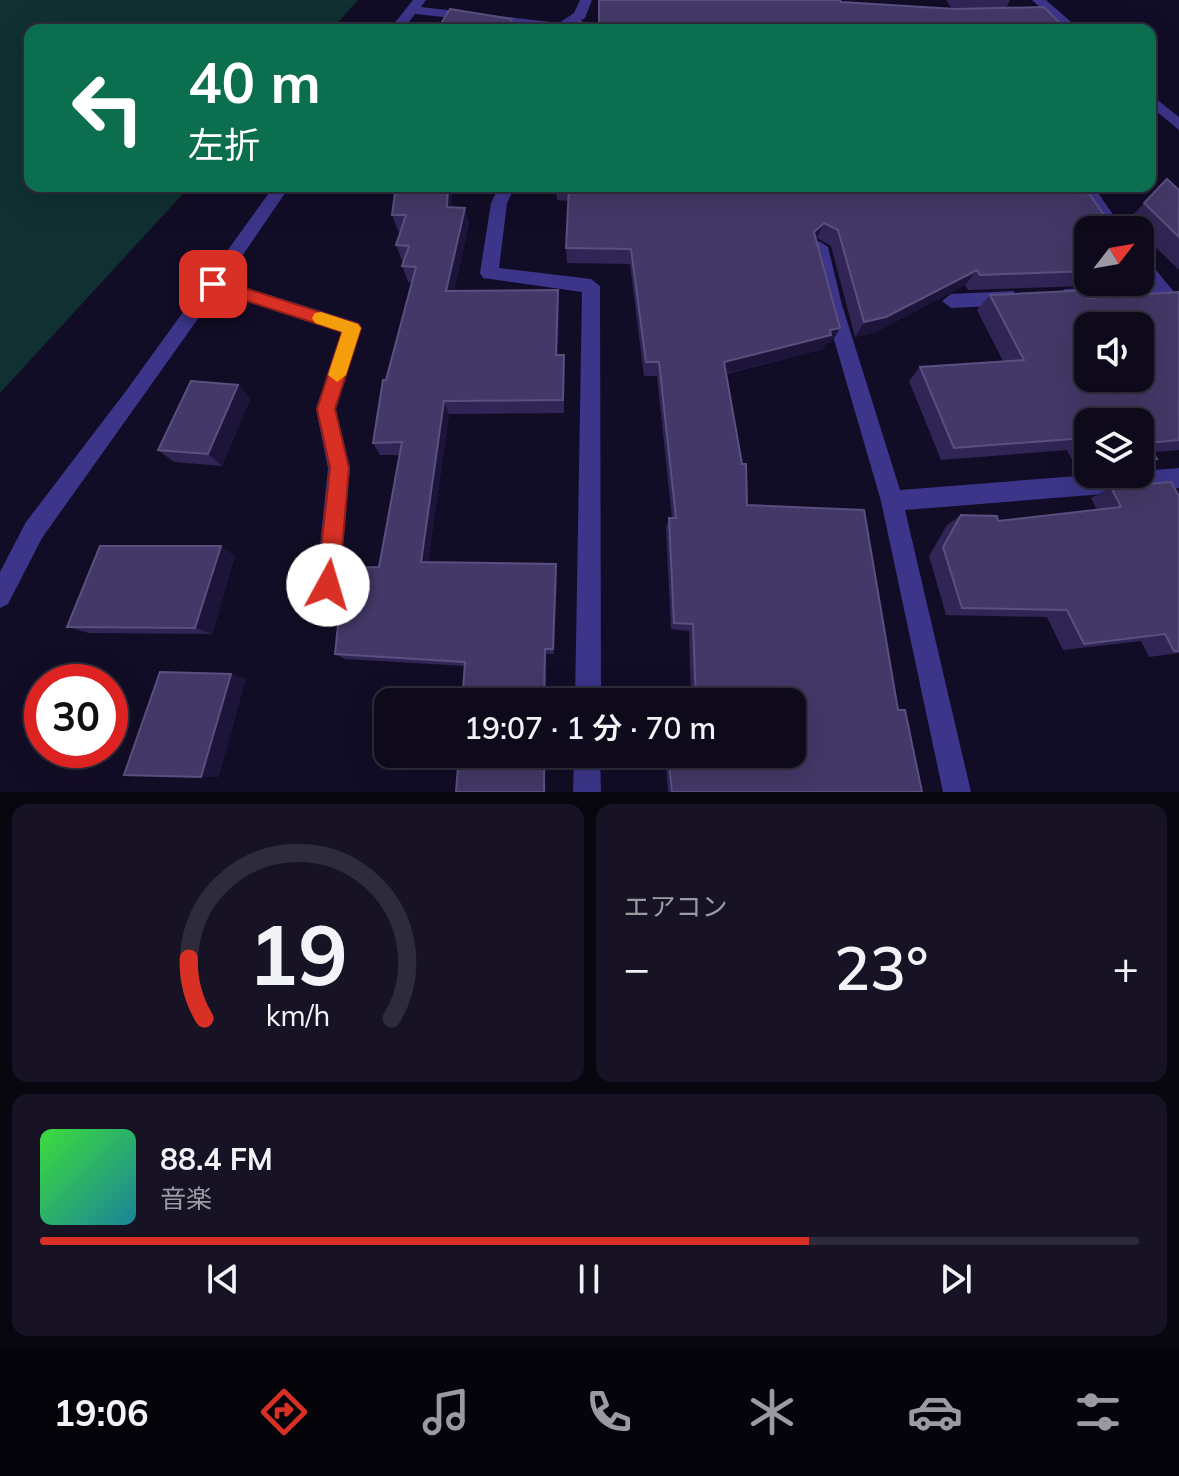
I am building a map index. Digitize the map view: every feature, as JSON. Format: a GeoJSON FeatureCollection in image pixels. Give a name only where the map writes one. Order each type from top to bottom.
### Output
{"type":"FeatureCollection","features":[{"type":"Feature","properties":{"kind":"street"},"geometry":{"type":"LineString","coordinates":[[565,24],[580,15],[586,0]]}},
{"type":"Feature","properties":{"kind":"street"},"geometry":{"type":"LineString","coordinates":[[1038,0],[1066,24]]}},
{"type":"Feature","properties":{"kind":"street"},"geometry":{"type":"LineString","coordinates":[[401,24],[417,5],[533,24]]}},
{"type":"Feature","properties":{"kind":"street"},"geometry":{"type":"LineString","coordinates":[[1041,17],[1056,16]]}},
{"type":"Feature","properties":{"kind":"street"},"geometry":{"type":"LineString","coordinates":[[1156,104],[1176,122]]}},
{"type":"Feature","properties":{"kind":"street"},"geometry":{"type":"LineString","coordinates":[[0,596],[34,530],[278,192]]}},
{"type":"Feature","properties":{"kind":"street"},"geometry":{"type":"LineString","coordinates":[[504,192],[499,203],[489,273],[591,286],[588,688]]}},
{"type":"Feature","properties":{"kind":"street"},"geometry":{"type":"LineString","coordinates":[[1088,192],[1106,216]]}},
{"type":"Feature","properties":{"kind":"street"},"geometry":{"type":"LineString","coordinates":[[819,247],[833,305],[892,501],[957,792]]}},
{"type":"Feature","properties":{"kind":"street"},"geometry":{"type":"LineString","coordinates":[[1154,282],[1179,311]]}},
{"type":"Feature","properties":{"kind":"street"},"geometry":{"type":"LineString","coordinates":[[213,284],[352,328],[326,409],[339,468],[325,614]]}},
{"type":"Feature","properties":{"kind":"street"},"geometry":{"type":"LineString","coordinates":[[951,301],[1161,292]]}},
{"type":"Feature","properties":{"kind":"street"},"geometry":{"type":"LineString","coordinates":[[892,501],[1179,478]]}},
{"type":"Feature","properties":{"kind":"street"},"geometry":{"type":"LineString","coordinates":[[587,768],[587,792]]}},
{"type":"Feature","properties":{"kind":"green space"},"geometry":{"type":"Polygon","coordinates":[[[0,0],[358,0],[336,24],[24,24],[24,192],[184,192],[0,393],[0,0]]]}},
{"type":"Feature","properties":{"kind":"building"},"geometry":{"type":"Polygon","coordinates":[[[599,0],[840,0],[956,9],[1044,7],[1061,24],[599,24],[599,0]]]}},
{"type":"Feature","properties":{"kind":"building"},"geometry":{"type":"Polygon","coordinates":[[[450,9],[512,19],[510,24],[441,24],[450,9]]]}},
{"type":"Feature","properties":{"kind":"building"},"geometry":{"type":"Polygon","coordinates":[[[1167,179],[1179,190],[1179,237],[1144,203],[1167,179]]]}},
{"type":"Feature","properties":{"kind":"building"},"geometry":{"type":"Polygon","coordinates":[[[395,192],[448,192],[447,207],[465,208],[446,291],[558,290],[556,355],[564,355],[563,400],[444,401],[421,562],[556,564],[553,649],[545,649],[544,688],[463,688],[465,662],[335,654],[344,568],[379,567],[402,442],[373,443],[383,380],[386,380],[416,267],[402,266],[409,246],[396,245],[406,215],[392,215],[395,192]]]}},
{"type":"Feature","properties":{"kind":"building"},"geometry":{"type":"Polygon","coordinates":[[[569,192],[1088,192],[1104,216],[1074,216],[1074,272],[980,275],[977,270],[886,317],[864,322],[838,230],[824,223],[814,232],[840,328],[830,330],[831,335],[724,362],[742,464],[746,464],[747,505],[864,510],[898,710],[905,710],[922,792],[672,792],[669,768],[806,768],[806,688],[695,688],[693,624],[674,623],[669,518],[676,518],[659,362],[646,362],[631,249],[566,248],[569,192]]]}},
{"type":"Feature","properties":{"kind":"building"},"geometry":{"type":"Polygon","coordinates":[[[1074,291],[1074,296],[1088,298],[1179,292],[1179,440],[1154,442],[1154,408],[1074,408],[1074,439],[954,448],[920,367],[1024,360],[990,295],[1074,291]]]}},
{"type":"Feature","properties":{"kind":"building"},"geometry":{"type":"Polygon","coordinates":[[[191,381],[238,385],[208,454],[158,450],[191,381]]]}},
{"type":"Feature","properties":{"kind":"building"},"geometry":{"type":"Polygon","coordinates":[[[1171,482],[1179,496],[1179,651],[1174,651],[1165,634],[1084,644],[1067,610],[962,608],[943,547],[961,515],[997,516],[998,521],[1121,507],[1112,488],[1154,488],[1154,483],[1171,482]]]}},
{"type":"Feature","properties":{"kind":"building"},"geometry":{"type":"Polygon","coordinates":[[[100,546],[221,546],[195,628],[67,627],[100,546]]]}},
{"type":"Feature","properties":{"kind":"building"},"geometry":{"type":"Polygon","coordinates":[[[160,672],[231,674],[201,777],[124,775],[160,672]]]}},
{"type":"Feature","properties":{"kind":"building"},"geometry":{"type":"Polygon","coordinates":[[[458,768],[544,768],[544,792],[456,792],[458,768]]]}},
{"type":"Feature","properties":{"kind":"slow traffic"},"geometry":{"type":"LineString","coordinates":[[321,318],[352,328],[337,375]]}},
{"type":"Feature","properties":{"kind":"route"},"geometry":{"type":"LineString","coordinates":[[213,284],[352,328],[326,409],[339,468],[328,585]]}}]}
